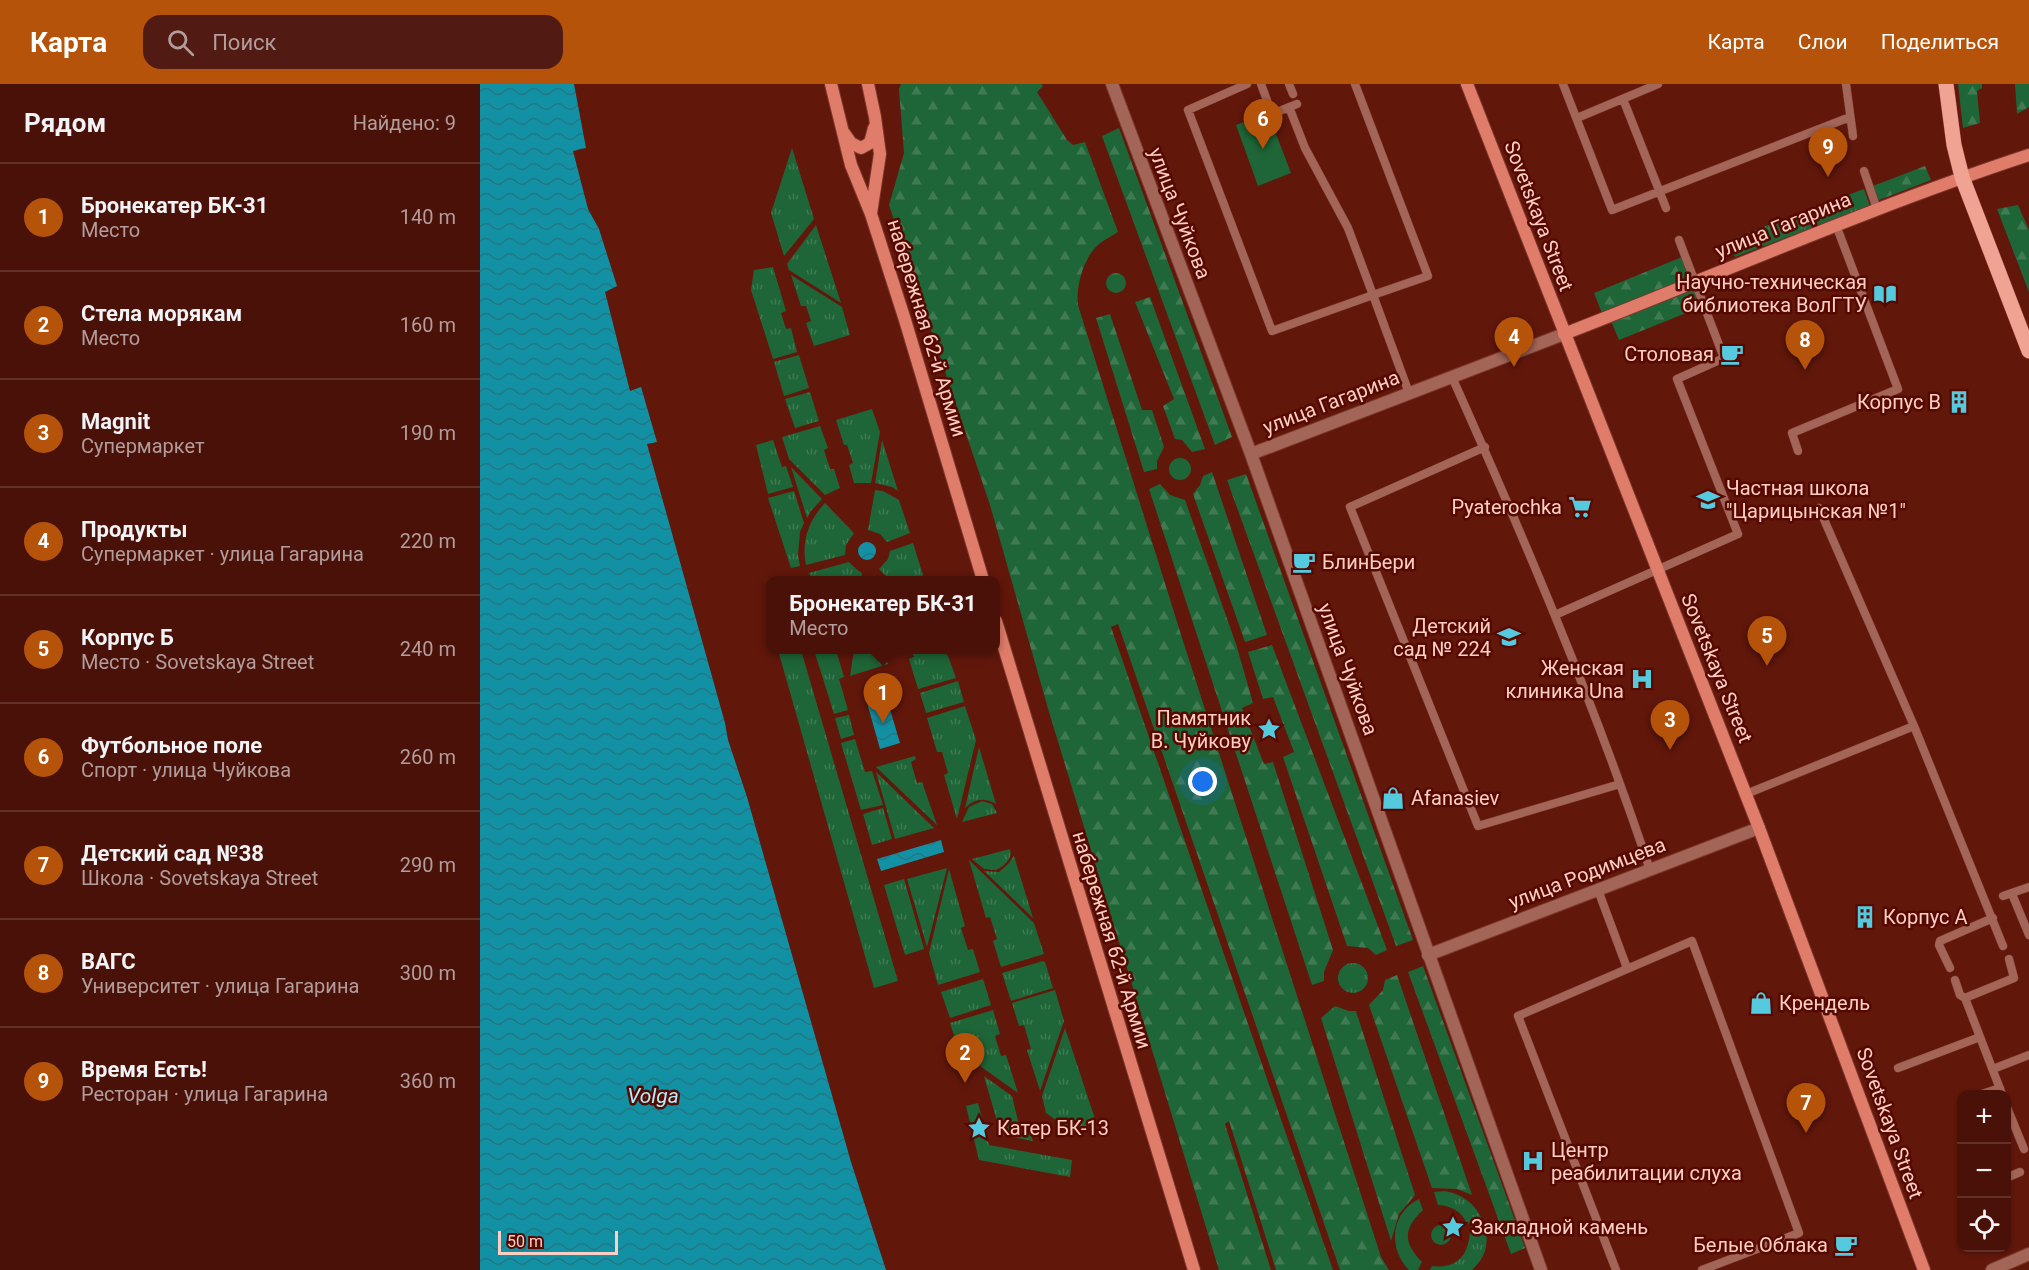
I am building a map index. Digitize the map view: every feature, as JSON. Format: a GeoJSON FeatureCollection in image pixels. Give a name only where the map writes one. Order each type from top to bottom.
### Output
{"type":"FeatureCollection","features":[{"type":"Feature","properties":{"kind":"main road"},"geometry":{"type":"LineString","coordinates":[[1946,84],[1954,145],[1962,177],[2029,351]]}},
{"type":"Feature","properties":{"kind":"street","name":"набережная 62-й Армии"},"geometry":{"type":"LineString","coordinates":[[831,84],[851,165],[871,214],[982,576]]}},
{"type":"Feature","properties":{"kind":"street","name":"набережная 62-й Армии"},"geometry":{"type":"LineString","coordinates":[[868,84],[880,154],[871,214]]}},
{"type":"Feature","properties":{"kind":"street","name":"улица Чуйкова"},"geometry":{"type":"LineString","coordinates":[[1112,84],[1251,454],[1541,1270]]}},
{"type":"Feature","properties":{"kind":"street","name":"Sovetskaya Street"},"geometry":{"type":"LineString","coordinates":[[1467,84],[1746,794],[1924,1270]]}},
{"type":"Feature","properties":{"kind":"street"},"geometry":{"type":"LineString","coordinates":[[842,130],[851,143],[861,148],[870,143],[874,135],[875,117]]}},
{"type":"Feature","properties":{"kind":"street","name":"улица Гагарина"},"geometry":{"type":"LineString","coordinates":[[1251,454],[1564,334],[1876,208],[2029,155]]}},
{"type":"Feature","properties":{"kind":"street","name":"набережная 62-й Армии"},"geometry":{"type":"LineString","coordinates":[[1000,634],[1105,986],[1194,1270]]}},
{"type":"Feature","properties":{"kind":"street","name":"улица Родимцева"},"geometry":{"type":"LineString","coordinates":[[1428,955],[1759,828]]}},
{"type":"Feature","properties":{"kind":"street"},"geometry":{"type":"LineString","coordinates":[[1992,1270],[2028,1259]]}},
{"type":"Feature","properties":{"kind":"lane"},"geometry":{"type":"LineString","coordinates":[[1247,84],[1188,110],[1272,331],[1428,276],[1355,84]]}},
{"type":"Feature","properties":{"kind":"lane"},"geometry":{"type":"LineString","coordinates":[[1261,84],[1270,110],[1293,105],[1305,148],[1348,228],[1409,393]]}},
{"type":"Feature","properties":{"kind":"lane"},"geometry":{"type":"LineString","coordinates":[[1289,84],[1293,94]]}},
{"type":"Feature","properties":{"kind":"lane"},"geometry":{"type":"LineString","coordinates":[[1563,84],[1612,210],[1850,117]]}},
{"type":"Feature","properties":{"kind":"lane"},"geometry":{"type":"LineString","coordinates":[[1577,118],[1658,84]]}},
{"type":"Feature","properties":{"kind":"lane"},"geometry":{"type":"LineString","coordinates":[[1846,84],[1852,136]]}},
{"type":"Feature","properties":{"kind":"lane"},"geometry":{"type":"LineString","coordinates":[[1623,99],[1666,208]]}},
{"type":"Feature","properties":{"kind":"lane"},"geometry":{"type":"LineString","coordinates":[[1864,171],[1876,208]]}},
{"type":"Feature","properties":{"kind":"lane"},"geometry":{"type":"LineString","coordinates":[[1798,451],[1792,433],[1898,389],[1836,225]]}},
{"type":"Feature","properties":{"kind":"lane"},"geometry":{"type":"LineString","coordinates":[[1555,615],[1738,534],[1677,379],[1724,358],[1678,240]]}},
{"type":"Feature","properties":{"kind":"lane"},"geometry":{"type":"LineString","coordinates":[[1452,376],[1485,447],[1555,615],[1620,784],[1650,870]]}},
{"type":"Feature","properties":{"kind":"lane"},"geometry":{"type":"LineString","coordinates":[[1485,447],[1350,507],[1478,826],[1620,784]]}},
{"type":"Feature","properties":{"kind":"lane"},"geometry":{"type":"LineString","coordinates":[[1820,508],[1988,902],[2003,945]]}},
{"type":"Feature","properties":{"kind":"lane"},"geometry":{"type":"LineString","coordinates":[[1746,794],[1914,726]]}},
{"type":"Feature","properties":{"kind":"lane"},"geometry":{"type":"LineString","coordinates":[[2029,887],[2007,895],[2029,935]]}},
{"type":"Feature","properties":{"kind":"lane"},"geometry":{"type":"LineString","coordinates":[[1598,890],[1627,968]]}},
{"type":"Feature","properties":{"kind":"lane"},"geometry":{"type":"LineString","coordinates":[[1950,968],[1939,945],[1940,941],[1993,918]]}},
{"type":"Feature","properties":{"kind":"lane"},"geometry":{"type":"LineString","coordinates":[[1616,1270],[1518,1016],[1692,941],[1799,1233],[1702,1270]]}},
{"type":"Feature","properties":{"kind":"lane"},"geometry":{"type":"LineString","coordinates":[[1965,998],[2014,978],[2011,963]]}},
{"type":"Feature","properties":{"kind":"lane"},"geometry":{"type":"LineString","coordinates":[[1955,980],[1959,995],[1965,998],[2001,1090]]}},
{"type":"Feature","properties":{"kind":"lane"},"geometry":{"type":"LineString","coordinates":[[1898,1068],[1980,1037]]}},
{"type":"Feature","properties":{"kind":"lane"},"geometry":{"type":"LineString","coordinates":[[1993,1069],[2029,1055]]}},
{"type":"Feature","properties":{"kind":"lane"},"geometry":{"type":"LineString","coordinates":[[2011,1115],[2024,1149]]}},
{"type":"Feature","properties":{"kind":"lane"},"geometry":{"type":"LineString","coordinates":[[2011,1176],[2019,1172]]}},
{"type":"Feature","properties":{"kind":"green space"},"geometry":{"type":"Polygon","coordinates":[[[901,84],[1041,84],[1043,86],[1037,92],[1067,140],[1073,145],[1085,142],[1118,232],[1096,246],[1086,262],[1079,283],[1078,305],[1183,641],[1381,1257],[1389,1270],[1340,1270],[1118,624],[1111,627],[1333,1270],[1276,1270],[1229,1121],[1225,1124],[1271,1270],[1219,1270],[1049,712],[990,505],[889,205],[904,153],[899,89],[901,84]]]}},
{"type":"Feature","properties":{"kind":"green space"},"geometry":{"type":"Polygon","coordinates":[[[1958,84],[1982,84],[1982,88],[1977,91],[1980,123],[1963,128],[1958,84]]]}},
{"type":"Feature","properties":{"kind":"green space"},"geometry":{"type":"Polygon","coordinates":[[[2015,84],[2029,84],[2029,107],[2017,114],[2015,84]]]}},
{"type":"Feature","properties":{"kind":"green space"},"geometry":{"type":"Polygon","coordinates":[[[1268,113],[1291,173],[1258,186],[1236,125],[1268,113]]]}},
{"type":"Feature","properties":{"kind":"green space"},"geometry":{"type":"Polygon","coordinates":[[[1119,128],[1232,437],[1215,445],[1102,136],[1119,128]]]}},
{"type":"Feature","properties":{"kind":"green space"},"geometry":{"type":"Polygon","coordinates":[[[792,148],[814,219],[784,256],[771,213],[792,148]]]}},
{"type":"Feature","properties":{"kind":"green space"},"geometry":{"type":"Polygon","coordinates":[[[1925,166],[1931,180],[1879,200],[1873,186],[1925,166]]]}},
{"type":"Feature","properties":{"kind":"green space"},"geometry":{"type":"Polygon","coordinates":[[[1864,189],[1870,206],[1735,257],[1729,240],[1864,189]]]}},
{"type":"Feature","properties":{"kind":"green space"},"geometry":{"type":"Polygon","coordinates":[[[2018,205],[2029,230],[2029,292],[1997,209],[2018,205]]]}},
{"type":"Feature","properties":{"kind":"green space"},"geometry":{"type":"Polygon","coordinates":[[[816,225],[841,303],[789,270],[787,264],[816,225]]]}},
{"type":"Feature","properties":{"kind":"green space"},"geometry":{"type":"Polygon","coordinates":[[[1682,257],[1690,277],[1602,313],[1594,293],[1682,257]]]}},
{"type":"Feature","properties":{"kind":"green space"},"geometry":{"type":"Polygon","coordinates":[[[773,267],[786,311],[781,313],[786,329],[791,328],[797,352],[773,359],[751,290],[754,270],[773,267]]]}},
{"type":"Feature","properties":{"kind":"green space"},"geometry":{"type":"Polygon","coordinates":[[[1112,273],[1120,273],[1126,279],[1126,287],[1120,293],[1112,293],[1106,287],[1106,279],[1112,273]]]}},
{"type":"Feature","properties":{"kind":"green space"},"geometry":{"type":"Polygon","coordinates":[[[791,275],[842,307],[850,335],[814,346],[806,323],[811,321],[806,306],[801,306],[791,275]]]}},
{"type":"Feature","properties":{"kind":"green space"},"geometry":{"type":"Polygon","coordinates":[[[1693,287],[1701,307],[1619,340],[1611,321],[1693,287]]]}},
{"type":"Feature","properties":{"kind":"green space"},"geometry":{"type":"Polygon","coordinates":[[[1150,297],[1205,449],[1192,452],[1182,440],[1175,439],[1163,406],[1174,399],[1135,302],[1150,297]]]}},
{"type":"Feature","properties":{"kind":"green space"},"geometry":{"type":"Polygon","coordinates":[[[1110,314],[1142,410],[1152,410],[1164,447],[1157,461],[1157,469],[1144,472],[1096,318],[1110,314]]]}},
{"type":"Feature","properties":{"kind":"green space"},"geometry":{"type":"Polygon","coordinates":[[[799,355],[809,388],[784,396],[774,362],[799,355]]]}},
{"type":"Feature","properties":{"kind":"green space"},"geometry":{"type":"Polygon","coordinates":[[[810,392],[819,421],[795,428],[785,399],[810,392]]]}},
{"type":"Feature","properties":{"kind":"green space"},"geometry":{"type":"Polygon","coordinates":[[[872,409],[880,432],[871,483],[854,483],[849,465],[853,463],[836,420],[872,409]]]}},
{"type":"Feature","properties":{"kind":"green space"},"geometry":{"type":"Polygon","coordinates":[[[820,426],[828,448],[824,450],[830,469],[834,469],[840,488],[825,495],[789,459],[782,437],[820,426]]]}},
{"type":"Feature","properties":{"kind":"green space"},"geometry":{"type":"Polygon","coordinates":[[[773,440],[782,467],[786,466],[793,487],[768,494],[756,445],[773,440]]]}},
{"type":"Feature","properties":{"kind":"green space"},"geometry":{"type":"Polygon","coordinates":[[[882,440],[898,491],[892,487],[875,483],[882,440]]]}},
{"type":"Feature","properties":{"kind":"green space"},"geometry":{"type":"Polygon","coordinates":[[[1176,458],[1184,458],[1191,465],[1191,473],[1184,480],[1176,480],[1169,473],[1169,465],[1176,458]]]}},
{"type":"Feature","properties":{"kind":"green space"},"geometry":{"type":"Polygon","coordinates":[[[791,467],[822,499],[807,518],[791,467]]]}},
{"type":"Feature","properties":{"kind":"green space"},"geometry":{"type":"Polygon","coordinates":[[[1212,472],[1267,635],[1245,642],[1193,494],[1203,476],[1212,472]]]}},
{"type":"Feature","properties":{"kind":"green space"},"geometry":{"type":"Polygon","coordinates":[[[1246,474],[1413,940],[1396,946],[1227,480],[1246,474]]]}},
{"type":"Feature","properties":{"kind":"green space"},"geometry":{"type":"Polygon","coordinates":[[[1160,484],[1170,495],[1185,500],[1236,644],[1253,703],[1242,708],[1264,764],[1273,762],[1333,950],[1324,972],[1324,981],[1312,985],[1149,489],[1160,484]]]}},
{"type":"Feature","properties":{"kind":"green space"},"geometry":{"type":"Polygon","coordinates":[[[875,490],[883,491],[899,500],[910,533],[887,542],[880,534],[868,530],[875,490]]]}},
{"type":"Feature","properties":{"kind":"green space"},"geometry":{"type":"Polygon","coordinates":[[[794,491],[804,523],[800,532],[798,555],[800,566],[791,568],[768,498],[794,491]]]}},
{"type":"Feature","properties":{"kind":"green space"},"geometry":{"type":"Polygon","coordinates":[[[825,503],[854,533],[846,545],[845,555],[806,565],[805,548],[808,531],[815,516],[825,503]]]}},
{"type":"Feature","properties":{"kind":"green space"},"geometry":{"type":"Polygon","coordinates":[[[913,543],[923,575],[886,576],[879,569],[888,559],[890,551],[913,543]]]}},
{"type":"Feature","properties":{"kind":"green space"},"geometry":{"type":"Polygon","coordinates":[[[849,562],[862,573],[862,576],[810,576],[809,573],[849,562]]]}},
{"type":"Feature","properties":{"kind":"green space"},"geometry":{"type":"Polygon","coordinates":[[[1272,645],[1387,950],[1376,955],[1368,948],[1347,946],[1283,757],[1294,752],[1273,697],[1263,699],[1248,652],[1272,645]]]}},
{"type":"Feature","properties":{"kind":"green space"},"geometry":{"type":"Polygon","coordinates":[[[779,654],[802,654],[898,981],[874,988],[779,654]]]}},
{"type":"Feature","properties":{"kind":"green space"},"geometry":{"type":"Polygon","coordinates":[[[815,654],[837,654],[844,677],[839,679],[848,710],[834,714],[815,654]]]}},
{"type":"Feature","properties":{"kind":"green space"},"geometry":{"type":"Polygon","coordinates":[[[853,654],[880,654],[883,662],[888,664],[850,676],[853,654]]]}},
{"type":"Feature","properties":{"kind":"green space"},"geometry":{"type":"Polygon","coordinates":[[[913,654],[946,654],[956,678],[918,689],[909,659],[914,657],[913,654]]]}},
{"type":"Feature","properties":{"kind":"green space"},"geometry":{"type":"Polygon","coordinates":[[[958,681],[964,702],[926,713],[920,693],[958,681]]]}},
{"type":"Feature","properties":{"kind":"green space"},"geometry":{"type":"Polygon","coordinates":[[[965,706],[976,740],[957,819],[944,775],[948,773],[942,752],[937,752],[927,718],[965,706]]]}},
{"type":"Feature","properties":{"kind":"green space"},"geometry":{"type":"Polygon","coordinates":[[[849,715],[854,735],[841,739],[835,718],[849,715]]]}},
{"type":"Feature","properties":{"kind":"green space"},"geometry":{"type":"Polygon","coordinates":[[[855,739],[865,772],[872,771],[883,805],[861,810],[841,743],[855,739]]]}},
{"type":"Feature","properties":{"kind":"green space"},"geometry":{"type":"Polygon","coordinates":[[[979,747],[996,804],[988,800],[980,800],[965,808],[979,747]]]}},
{"type":"Feature","properties":{"kind":"green space"},"geometry":{"type":"Polygon","coordinates":[[[915,756],[916,759],[911,762],[917,783],[922,782],[937,825],[876,767],[915,756]]]}},
{"type":"Feature","properties":{"kind":"green space"},"geometry":{"type":"Polygon","coordinates":[[[876,772],[934,828],[895,839],[876,772]]]}},
{"type":"Feature","properties":{"kind":"green space"},"geometry":{"type":"Polygon","coordinates":[[[982,801],[992,804],[997,813],[962,822],[969,807],[982,801]]]}},
{"type":"Feature","properties":{"kind":"green space"},"geometry":{"type":"Polygon","coordinates":[[[883,808],[892,839],[872,845],[863,814],[883,808]]]}},
{"type":"Feature","properties":{"kind":"green space"},"geometry":{"type":"Polygon","coordinates":[[[1010,849],[1008,861],[996,870],[984,869],[972,859],[1010,849]]]}},
{"type":"Feature","properties":{"kind":"green space"},"geometry":{"type":"Polygon","coordinates":[[[1014,856],[1033,918],[984,871],[999,872],[1014,856]]]}},
{"type":"Feature","properties":{"kind":"green space"},"geometry":{"type":"Polygon","coordinates":[[[969,860],[1034,923],[1044,954],[1001,967],[993,941],[997,939],[990,917],[986,918],[969,860]]]}},
{"type":"Feature","properties":{"kind":"green space"},"geometry":{"type":"Polygon","coordinates":[[[947,868],[927,947],[907,879],[947,868]]]}},
{"type":"Feature","properties":{"kind":"green space"},"geometry":{"type":"Polygon","coordinates":[[[949,869],[965,926],[961,928],[968,950],[973,949],[980,972],[938,985],[929,953],[949,869]]]}},
{"type":"Feature","properties":{"kind":"green space"},"geometry":{"type":"Polygon","coordinates":[[[904,879],[924,949],[905,955],[884,885],[904,879]]]}},
{"type":"Feature","properties":{"kind":"green space"},"geometry":{"type":"Polygon","coordinates":[[[1043,961],[1053,988],[1011,1001],[1002,973],[1043,961]]]}},
{"type":"Feature","properties":{"kind":"green space"},"geometry":{"type":"Polygon","coordinates":[[[1353,963],[1364,967],[1368,978],[1364,989],[1353,993],[1342,989],[1338,978],[1342,967],[1353,963]]]}},
{"type":"Feature","properties":{"kind":"green space"},"geometry":{"type":"Polygon","coordinates":[[[1423,966],[1525,1248],[1511,1254],[1408,972],[1423,966]]]}},
{"type":"Feature","properties":{"kind":"green space"},"geometry":{"type":"Polygon","coordinates":[[[1397,975],[1472,1195],[1457,1189],[1432,1188],[1369,1005],[1383,990],[1385,980],[1397,975]]]}},
{"type":"Feature","properties":{"kind":"green space"},"geometry":{"type":"Polygon","coordinates":[[[983,979],[991,1005],[950,1018],[941,992],[983,979]]]}},
{"type":"Feature","properties":{"kind":"green space"},"geometry":{"type":"Polygon","coordinates":[[[1055,990],[1064,1021],[1040,1091],[1027,1050],[1031,1049],[1024,1025],[1019,1026],[1012,1003],[1055,990]]]}},
{"type":"Feature","properties":{"kind":"green space"},"geometry":{"type":"Polygon","coordinates":[[[1335,1006],[1356,1011],[1415,1195],[1399,1214],[1391,1241],[1321,1018],[1335,1006]]]}},
{"type":"Feature","properties":{"kind":"green space"},"geometry":{"type":"Polygon","coordinates":[[[993,1010],[1000,1034],[995,1036],[1001,1056],[1006,1055],[1018,1093],[959,1051],[950,1023],[993,1010]]]}},
{"type":"Feature","properties":{"kind":"green space"},"geometry":{"type":"Polygon","coordinates":[[[1065,1028],[1096,1122],[1071,1131],[1046,1113],[1042,1096],[1065,1028]]]}},
{"type":"Feature","properties":{"kind":"green space"},"geometry":{"type":"Polygon","coordinates":[[[984,1076],[1012,1096],[1020,1129],[1028,1128],[1033,1141],[1001,1135],[984,1076]]]}},
{"type":"Feature","properties":{"kind":"green space"},"geometry":{"type":"Polygon","coordinates":[[[978,1103],[989,1145],[1072,1160],[1070,1177],[979,1160],[966,1106],[978,1103]]]}},
{"type":"Feature","properties":{"kind":"green space"},"geometry":{"type":"Polygon","coordinates":[[[1445,1191],[1468,1201],[1482,1220],[1467,1224],[1456,1210],[1438,1205],[1434,1192],[1445,1191]]]}},
{"type":"Feature","properties":{"kind":"green space"},"geometry":{"type":"Polygon","coordinates":[[[1419,1199],[1423,1210],[1412,1223],[1408,1236],[1411,1248],[1422,1262],[1418,1270],[1409,1270],[1398,1252],[1395,1232],[1402,1213],[1419,1199]]]}},
{"type":"Feature","properties":{"kind":"green space"},"geometry":{"type":"Polygon","coordinates":[[[1441,1225],[1448,1228],[1451,1235],[1448,1242],[1441,1245],[1434,1242],[1431,1235],[1434,1228],[1441,1225]]]}},
{"type":"Feature","properties":{"kind":"green space"},"geometry":{"type":"Polygon","coordinates":[[[1486,1228],[1485,1251],[1472,1270],[1430,1270],[1432,1266],[1448,1265],[1460,1259],[1467,1248],[1470,1232],[1486,1228]]]}},
{"type":"Feature","properties":{"kind":"water","name":"Volga"},"geometry":{"type":"Polygon","coordinates":[[[480,84],[574,84],[586,148],[573,151],[588,209],[599,229],[617,286],[605,292],[630,391],[641,387],[657,442],[647,444],[728,740],[747,797],[851,1162],[886,1270],[480,1270],[480,84]]]}},
{"type":"Feature","properties":{"kind":"water"},"geometry":{"type":"Polygon","coordinates":[[[867,542],[873,545],[876,551],[873,557],[867,560],[861,557],[858,551],[861,545],[867,542]]]}},
{"type":"Feature","properties":{"kind":"water"},"geometry":{"type":"Polygon","coordinates":[[[883,686],[900,743],[880,749],[864,692],[883,686]]]}},
{"type":"Feature","properties":{"kind":"water"},"geometry":{"type":"Polygon","coordinates":[[[941,840],[944,852],[881,871],[877,859],[941,840]]]}},
{"type":"Feature","properties":{"kind":"place","name":"Футбольное поле"},"geometry":{"type":"Point","coordinates":[1263,149]}},
{"type":"Feature","properties":{"kind":"place","name":"Время Есть!"},"geometry":{"type":"Point","coordinates":[1828,177]}},
{"type":"Feature","properties":{"kind":"place","name":"Научно-техническая библиотека ВолГТУ"},"geometry":{"type":"Point","coordinates":[1885,294]}},
{"type":"Feature","properties":{"kind":"place","name":"Столовая"},"geometry":{"type":"Point","coordinates":[1732,354]}},
{"type":"Feature","properties":{"kind":"place","name":"Продукты"},"geometry":{"type":"Point","coordinates":[1514,367]}},
{"type":"Feature","properties":{"kind":"place","name":"ВАГС"},"geometry":{"type":"Point","coordinates":[1805,370]}},
{"type":"Feature","properties":{"kind":"place","name":"Корпус В"},"geometry":{"type":"Point","coordinates":[1959,402]}},
{"type":"Feature","properties":{"kind":"place","name":"Частная школа \"Царицынская №1\""},"geometry":{"type":"Point","coordinates":[1708,500]}},
{"type":"Feature","properties":{"kind":"place","name":"Pyaterochka"},"geometry":{"type":"Point","coordinates":[1580,507]}},
{"type":"Feature","properties":{"kind":"place","name":"БлинБери"},"geometry":{"type":"Point","coordinates":[1304,562]}},
{"type":"Feature","properties":{"kind":"place","name":"Детский сад № 224"},"geometry":{"type":"Point","coordinates":[1509,637]}},
{"type":"Feature","properties":{"kind":"place","name":"Корпус Б"},"geometry":{"type":"Point","coordinates":[1767,666]}},
{"type":"Feature","properties":{"kind":"place","name":"Женская клиника Una"},"geometry":{"type":"Point","coordinates":[1642,679]}},
{"type":"Feature","properties":{"kind":"place","name":"Бронекатер БК-31"},"geometry":{"type":"Point","coordinates":[883,723]}},
{"type":"Feature","properties":{"kind":"place","name":"Памятник В. Чуйкову"},"geometry":{"type":"Point","coordinates":[1269,729]}},
{"type":"Feature","properties":{"kind":"place","name":"Magnit"},"geometry":{"type":"Point","coordinates":[1670,750]}},
{"type":"Feature","properties":{"kind":"place","name":"Afanasiev"},"geometry":{"type":"Point","coordinates":[1393,798]}},
{"type":"Feature","properties":{"kind":"place","name":"Корпус А"},"geometry":{"type":"Point","coordinates":[1865,917]}},
{"type":"Feature","properties":{"kind":"place","name":"Крендель"},"geometry":{"type":"Point","coordinates":[1761,1003]}},
{"type":"Feature","properties":{"kind":"place","name":"Стела морякам"},"geometry":{"type":"Point","coordinates":[965,1083]}},
{"type":"Feature","properties":{"kind":"place","name":"Катер БК-13"},"geometry":{"type":"Point","coordinates":[979,1128]}},
{"type":"Feature","properties":{"kind":"place","name":"Детский сад №38"},"geometry":{"type":"Point","coordinates":[1806,1133]}},
{"type":"Feature","properties":{"kind":"place","name":"Центр реабилитации слуха"},"geometry":{"type":"Point","coordinates":[1533,1161]}},
{"type":"Feature","properties":{"kind":"place","name":"Закладной камень"},"geometry":{"type":"Point","coordinates":[1453,1227]}},
{"type":"Feature","properties":{"kind":"place","name":"Белые Облака"},"geometry":{"type":"Point","coordinates":[1846,1245]}}]}
